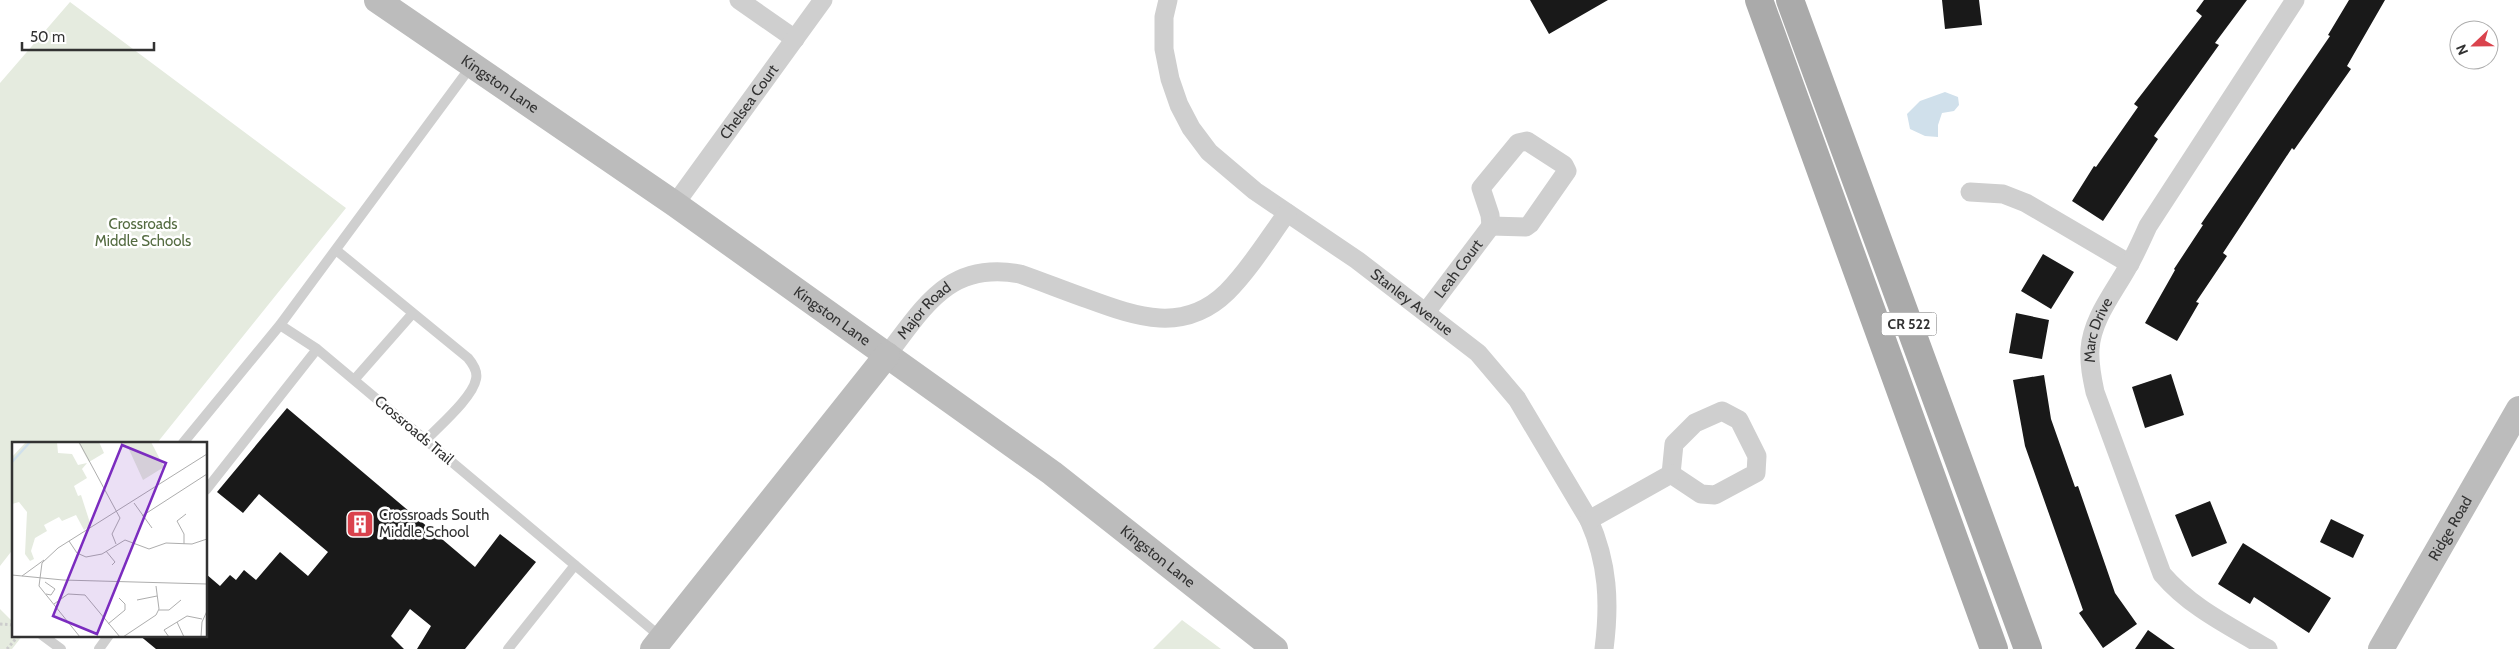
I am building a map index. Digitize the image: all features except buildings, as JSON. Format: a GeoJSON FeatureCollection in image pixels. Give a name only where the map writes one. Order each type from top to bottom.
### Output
{"type":"FeatureCollection","features":[{"type":"Feature","properties":{"kind":"main road","name":"CR 522"},"geometry":{"type":"LineString","coordinates":[[1759,0],[1994,649]]}},
{"type":"Feature","properties":{"kind":"main road","name":"CR 522"},"geometry":{"type":"LineString","coordinates":[[1790,0],[2028,649]]}},
{"type":"Feature","properties":{"kind":"street","name":"Kingston Lane"},"geometry":{"type":"LineString","coordinates":[[377,0],[675,204],[1052,473],[1275,649]]}},
{"type":"Feature","properties":{"kind":"street"},"geometry":{"type":"LineString","coordinates":[[739,0],[795,39]]}},
{"type":"Feature","properties":{"kind":"street","name":"Chelsea Court"},"geometry":{"type":"LineString","coordinates":[[675,204],[824,0]]}},
{"type":"Feature","properties":{"kind":"street","name":"Stanley Avenue"},"geometry":{"type":"LineString","coordinates":[[1168,0],[1164,17],[1164,49],[1170,79],[1178,105],[1191,128],[1209,152],[1255,191],[1357,260],[1478,353],[1517,399],[1589,520],[1602,556],[1608,593],[1604,649]]}},
{"type":"Feature","properties":{"kind":"street","name":"Marc Drive"},"geometry":{"type":"LineString","coordinates":[[2268,649],[2179,594],[2162,574],[2095,392],[2090,370],[2090,348],[2094,328],[2105,305],[2159,210],[2295,0]]}},
{"type":"Feature","properties":{"kind":"street"},"geometry":{"type":"LineString","coordinates":[[1527,141],[1564,165],[1567,172],[1530,224],[1526,226],[1491,226],[1490,215],[1481,188],[1518,143],[1527,141]]}},
{"type":"Feature","properties":{"kind":"street"},"geometry":{"type":"LineString","coordinates":[[1970,192],[2003,194],[2026,204],[2130,264]]}},
{"type":"Feature","properties":{"kind":"street","name":"Major Road"},"geometry":{"type":"LineString","coordinates":[[658,643],[936,294],[950,283],[966,275],[984,271],[1002,271],[1020,274],[1132,315],[1152,319],[1172,318],[1192,313],[1211,305],[1227,292],[1287,213]]}},
{"type":"Feature","properties":{"kind":"street","name":"Leah Court"},"geometry":{"type":"LineString","coordinates":[[1426,312],[1491,226]]}},
{"type":"Feature","properties":{"kind":"street","name":"Ridge Road"},"geometry":{"type":"LineString","coordinates":[[2380,649],[2519,409]]}},
{"type":"Feature","properties":{"kind":"street"},"geometry":{"type":"LineString","coordinates":[[1722,411],[1739,420],[1757,456],[1756,474],[1715,495],[1701,494],[1672,474],[1674,444],[1695,423],[1722,411]]}},
{"type":"Feature","properties":{"kind":"street"},"geometry":{"type":"LineString","coordinates":[[1589,520],[1672,474]]}},
{"type":"Feature","properties":{"kind":"lane"},"geometry":{"type":"LineString","coordinates":[[184,442],[280,325],[472,65]]}},
{"type":"Feature","properties":{"kind":"lane"},"geometry":{"type":"LineString","coordinates":[[336,250],[468,358],[475,368],[476,379],[469,394],[426,440]]}},
{"type":"Feature","properties":{"kind":"lane"},"geometry":{"type":"LineString","coordinates":[[354,380],[413,313]]}},
{"type":"Feature","properties":{"kind":"lane","name":"Crossroads Trail"},"geometry":{"type":"LineString","coordinates":[[280,325],[317,349],[575,565],[658,643]]}},
{"type":"Feature","properties":{"kind":"lane"},"geometry":{"type":"LineString","coordinates":[[208,487],[317,349]]}},
{"type":"Feature","properties":{"kind":"lane"},"geometry":{"type":"LineString","coordinates":[[508,649],[575,565]]}},
{"type":"Feature","properties":{"kind":"lane"},"geometry":{"type":"LineString","coordinates":[[43,636],[62,649]]}},
{"type":"Feature","properties":{"kind":"lane"},"geometry":{"type":"LineString","coordinates":[[99,649],[108,636]]}},
{"type":"Feature","properties":{"kind":"path"},"geometry":{"type":"LineString","coordinates":[[7,649],[17,636]]}},
{"type":"Feature","properties":{"kind":"green space","name":"Crossroads Middle Schools"},"geometry":{"type":"Polygon","coordinates":[[[70,2],[346,208],[158,442],[12,442],[12,551],[0,566],[0,83],[70,2]]]}},
{"type":"Feature","properties":{"kind":"green space"},"geometry":{"type":"Polygon","coordinates":[[[0,609],[12,621],[12,636],[22,636],[12,649],[0,649],[0,609]]]}},
{"type":"Feature","properties":{"kind":"green space"},"geometry":{"type":"Polygon","coordinates":[[[1182,620],[1221,649],[1153,649],[1182,620]]]}},
{"type":"Feature","properties":{"kind":"shaded area"},"geometry":{"type":"Polygon","coordinates":[[[1945,92],[1958,97],[1959,105],[1954,111],[1942,113],[1938,125],[1938,137],[1925,136],[1910,129],[1907,114],[1920,101],[1945,92]]]}},
{"type":"Feature","properties":{"kind":"place","name":"Crossroads South Middle School"},"geometry":{"type":"Point","coordinates":[360,524]}}]}
